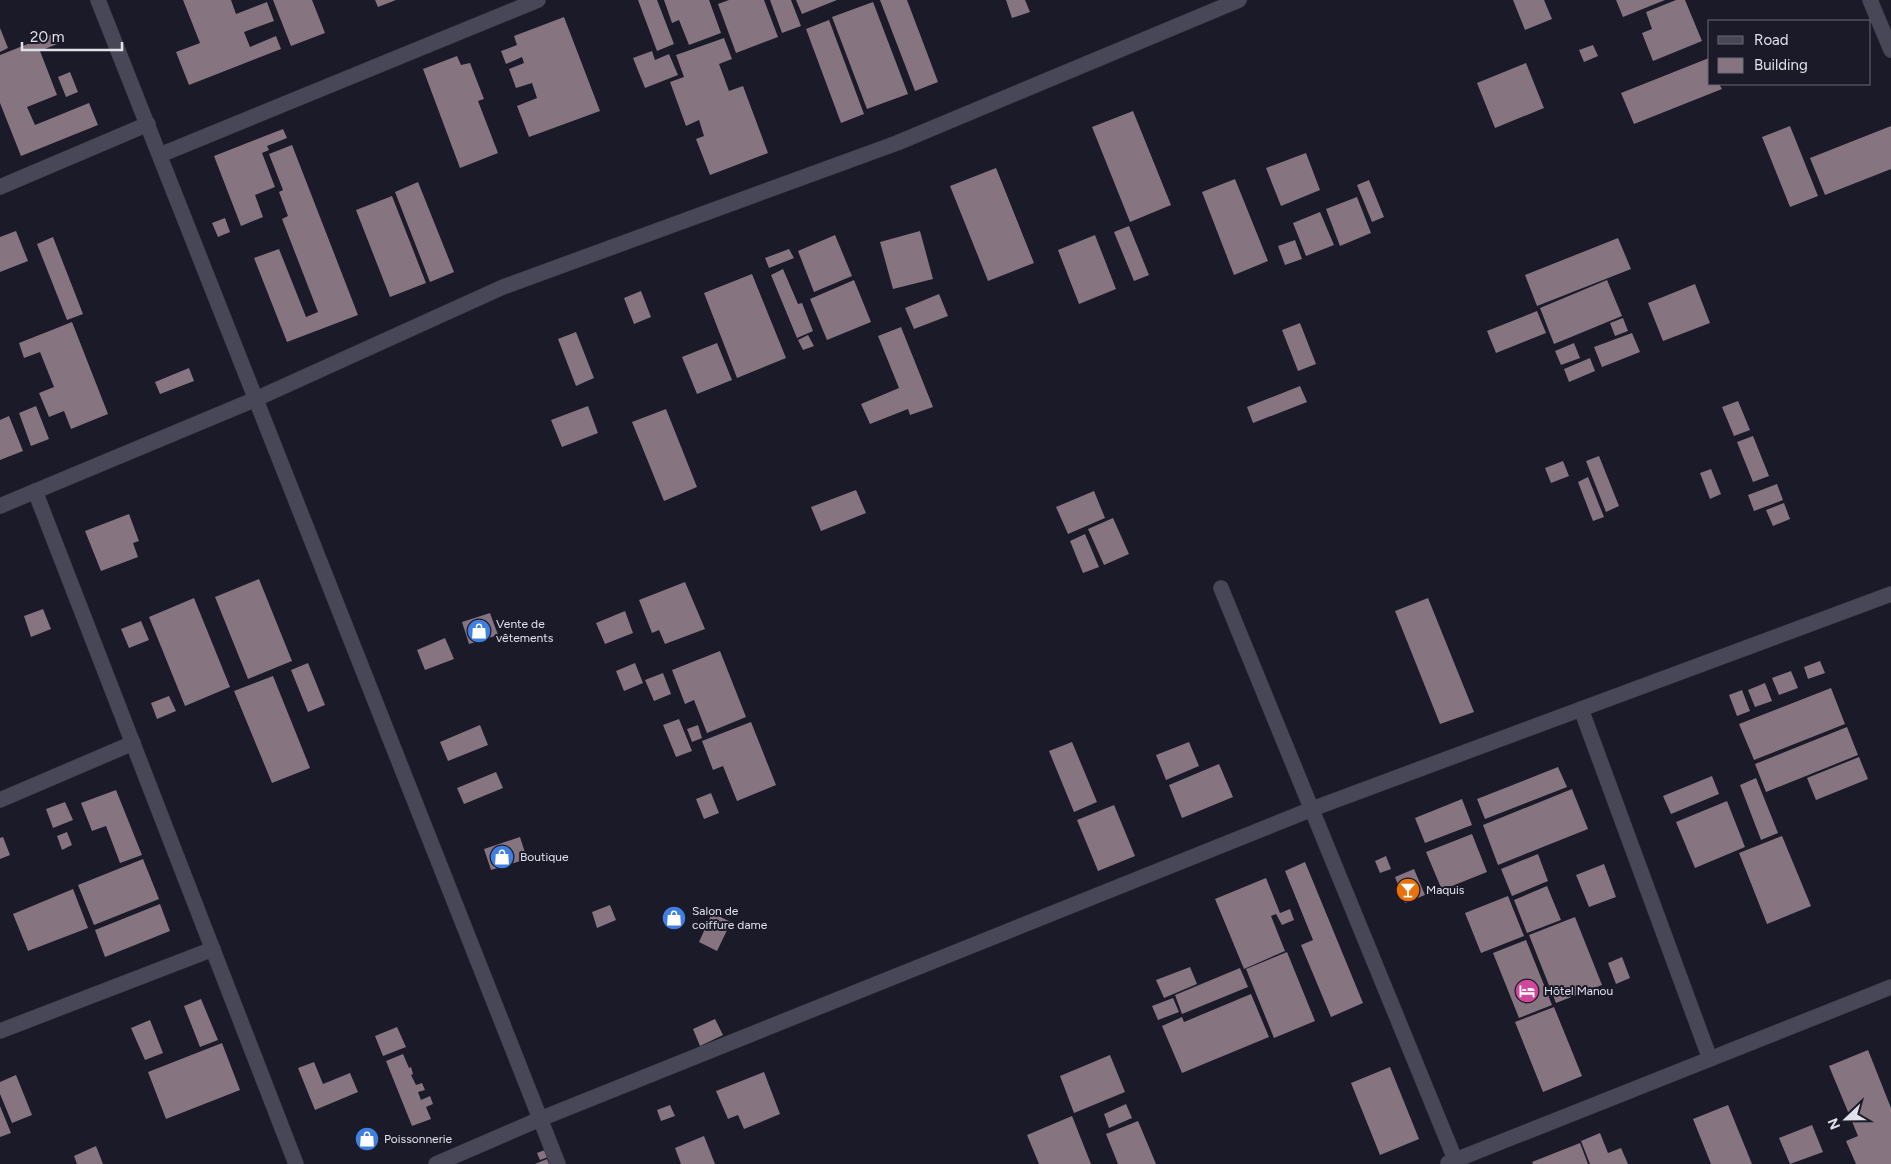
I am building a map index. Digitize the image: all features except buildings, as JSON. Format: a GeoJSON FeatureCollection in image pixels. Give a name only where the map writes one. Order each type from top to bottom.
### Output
{"type":"FeatureCollection","features":[{"type":"Feature","properties":{"kind":"street"},"geometry":{"type":"LineString","coordinates":[[98,0],[558,1164]]}},
{"type":"Feature","properties":{"kind":"street"},"geometry":{"type":"LineString","coordinates":[[160,155],[538,0]]}},
{"type":"Feature","properties":{"kind":"street"},"geometry":{"type":"LineString","coordinates":[[0,506],[256,399],[503,287],[897,143],[1239,0]]}},
{"type":"Feature","properties":{"kind":"street"},"geometry":{"type":"LineString","coordinates":[[1870,0],[1891,50]]}},
{"type":"Feature","properties":{"kind":"street"},"geometry":{"type":"LineString","coordinates":[[0,187],[148,124]]}},
{"type":"Feature","properties":{"kind":"street"},"geometry":{"type":"LineString","coordinates":[[35,491],[296,1164]]}},
{"type":"Feature","properties":{"kind":"street"},"geometry":{"type":"LineString","coordinates":[[1221,588],[1312,809],[1453,1163],[1891,987]]}},
{"type":"Feature","properties":{"kind":"street"},"geometry":{"type":"LineString","coordinates":[[436,1164],[540,1120],[1312,809],[1891,594]]}},
{"type":"Feature","properties":{"kind":"street"},"geometry":{"type":"LineString","coordinates":[[1581,709],[1710,1059]]}},
{"type":"Feature","properties":{"kind":"street"},"geometry":{"type":"LineString","coordinates":[[0,800],[133,743]]}},
{"type":"Feature","properties":{"kind":"street"},"geometry":{"type":"LineString","coordinates":[[0,1031],[213,949]]}},
{"type":"Feature","properties":{"kind":"place","name":"Vente de vêtements"},"geometry":{"type":"Point","coordinates":[479,631]}},
{"type":"Feature","properties":{"kind":"place","name":"Boutique"},"geometry":{"type":"Point","coordinates":[502,857]}},
{"type":"Feature","properties":{"kind":"place","name":"Maquis"},"geometry":{"type":"Point","coordinates":[1408,890]}},
{"type":"Feature","properties":{"kind":"place","name":"Salon de coiffure dame"},"geometry":{"type":"Point","coordinates":[674,918]}},
{"type":"Feature","properties":{"kind":"place","name":"Hôtel Manou"},"geometry":{"type":"Point","coordinates":[1527,991]}},
{"type":"Feature","properties":{"kind":"place","name":"Poissonnerie"},"geometry":{"type":"Point","coordinates":[367,1139]}}]}
